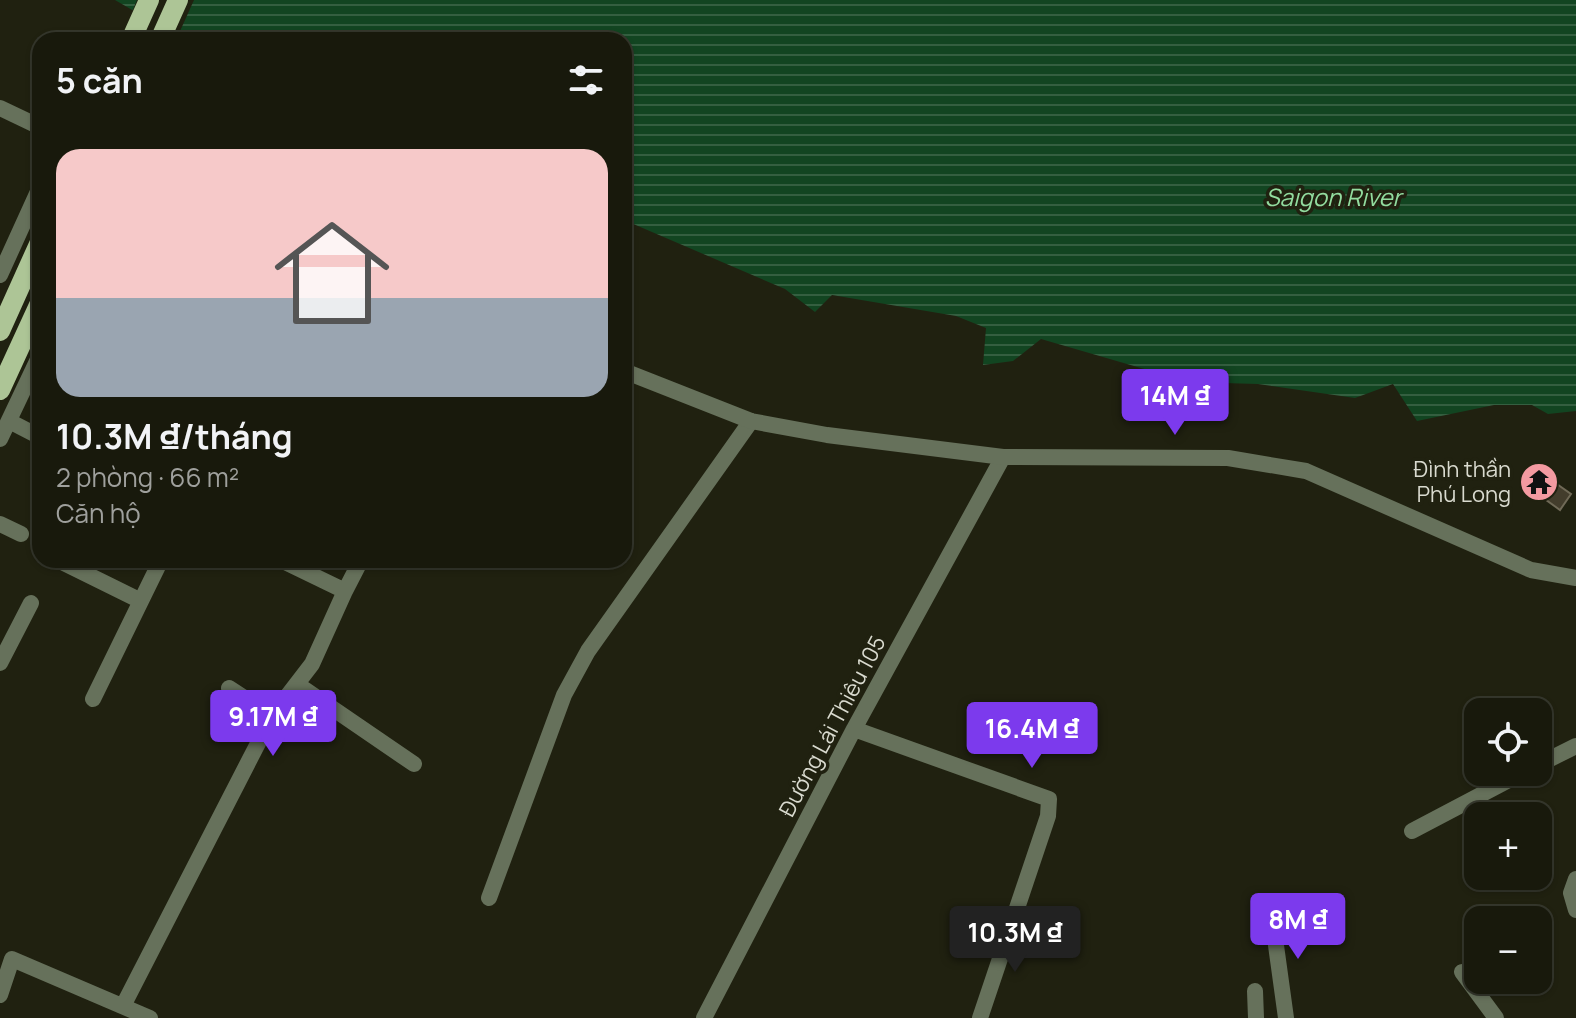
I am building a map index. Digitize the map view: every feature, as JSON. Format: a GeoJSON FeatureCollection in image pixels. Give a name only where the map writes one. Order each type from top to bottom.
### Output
{"type":"FeatureCollection","features":[{"type":"Feature","properties":{"kind":"main road"},"geometry":{"type":"LineString","coordinates":[[135,32],[149,0]]}},
{"type":"Feature","properties":{"kind":"main road"},"geometry":{"type":"LineString","coordinates":[[164,32],[178,0]]}},
{"type":"Feature","properties":{"kind":"main road"},"geometry":{"type":"LineString","coordinates":[[0,331],[32,260]]}},
{"type":"Feature","properties":{"kind":"main road"},"geometry":{"type":"LineString","coordinates":[[0,390],[32,320]]}},
{"type":"Feature","properties":{"kind":"street"},"geometry":{"type":"LineString","coordinates":[[0,108],[32,123]]}},
{"type":"Feature","properties":{"kind":"street"},"geometry":{"type":"LineString","coordinates":[[0,275],[32,205]]}},
{"type":"Feature","properties":{"kind":"street"},"geometry":{"type":"LineString","coordinates":[[0,439],[32,372]]}},
{"type":"Feature","properties":{"kind":"street"},"geometry":{"type":"LineString","coordinates":[[632,374],[751,421],[1003,457],[1228,458],[1306,471],[1531,570],[1576,578]]}},
{"type":"Feature","properties":{"kind":"street"},"geometry":{"type":"LineString","coordinates":[[9,421],[32,433]]}},
{"type":"Feature","properties":{"kind":"street"},"geometry":{"type":"LineString","coordinates":[[489,898],[564,695],[576,673],[751,421]]}},
{"type":"Feature","properties":{"kind":"street","name":"Đường Lái Thiêu 105"},"geometry":{"type":"LineString","coordinates":[[704,1018],[854,729],[1003,457]]}},
{"type":"Feature","properties":{"kind":"street"},"geometry":{"type":"LineString","coordinates":[[0,524],[21,534]]}},
{"type":"Feature","properties":{"kind":"street"},"geometry":{"type":"LineString","coordinates":[[74,568],[141,601]]}},
{"type":"Feature","properties":{"kind":"street"},"geometry":{"type":"LineString","coordinates":[[93,699],[157,568]]}},
{"type":"Feature","properties":{"kind":"street"},"geometry":{"type":"LineString","coordinates":[[298,568],[345,591]]}},
{"type":"Feature","properties":{"kind":"street"},"geometry":{"type":"LineString","coordinates":[[124,1004],[272,716],[312,664],[357,568]]}},
{"type":"Feature","properties":{"kind":"street"},"geometry":{"type":"LineString","coordinates":[[0,663],[31,603]]}},
{"type":"Feature","properties":{"kind":"street"},"geometry":{"type":"LineString","coordinates":[[297,684],[414,764]]}},
{"type":"Feature","properties":{"kind":"street"},"geometry":{"type":"LineString","coordinates":[[229,688],[272,716]]}},
{"type":"Feature","properties":{"kind":"street"},"geometry":{"type":"LineString","coordinates":[[854,729],[1049,799],[1048,816],[980,1018]]}},
{"type":"Feature","properties":{"kind":"street"},"geometry":{"type":"LineString","coordinates":[[1552,758],[1576,746]]}},
{"type":"Feature","properties":{"kind":"street"},"geometry":{"type":"LineString","coordinates":[[1412,831],[1497,786]]}},
{"type":"Feature","properties":{"kind":"street"},"geometry":{"type":"LineString","coordinates":[[1576,879],[1571,893],[1576,910]]}},
{"type":"Feature","properties":{"kind":"street"},"geometry":{"type":"LineString","coordinates":[[1271,909],[1286,1018]]}},
{"type":"Feature","properties":{"kind":"street"},"geometry":{"type":"LineString","coordinates":[[0,995],[6,956],[124,1004],[150,1018]]}},
{"type":"Feature","properties":{"kind":"street"},"geometry":{"type":"LineString","coordinates":[[1462,972],[1496,1018]]}},
{"type":"Feature","properties":{"kind":"street"},"geometry":{"type":"LineString","coordinates":[[1255,991],[1256,1018]]}},
{"type":"Feature","properties":{"kind":"water","name":"Saigon River"},"geometry":{"type":"Polygon","coordinates":[[[115,0],[1576,0],[1576,411],[1548,414],[1532,405],[1494,405],[1417,421],[1393,384],[1355,398],[1258,384],[1189,382],[1041,339],[1013,361],[983,365],[986,328],[956,316],[832,295],[815,312],[785,289],[632,223],[632,32],[170,32],[115,0]]]}},
{"type":"Feature","properties":{"kind":"pier"},"geometry":{"type":"Polygon","coordinates":[[[137,0],[194,0],[180,32],[163,32],[132,12],[137,0]]]}},
{"type":"Feature","properties":{"kind":"building","name":"Đình thần Phú Long"},"geometry":{"type":"Polygon","coordinates":[[[1534,468],[1571,494],[1560,510],[1524,484],[1534,468]]]}},
{"type":"Feature","properties":{"kind":"place","name":"Đình thần Phú Long"},"geometry":{"type":"Point","coordinates":[1539,482]}}]}
